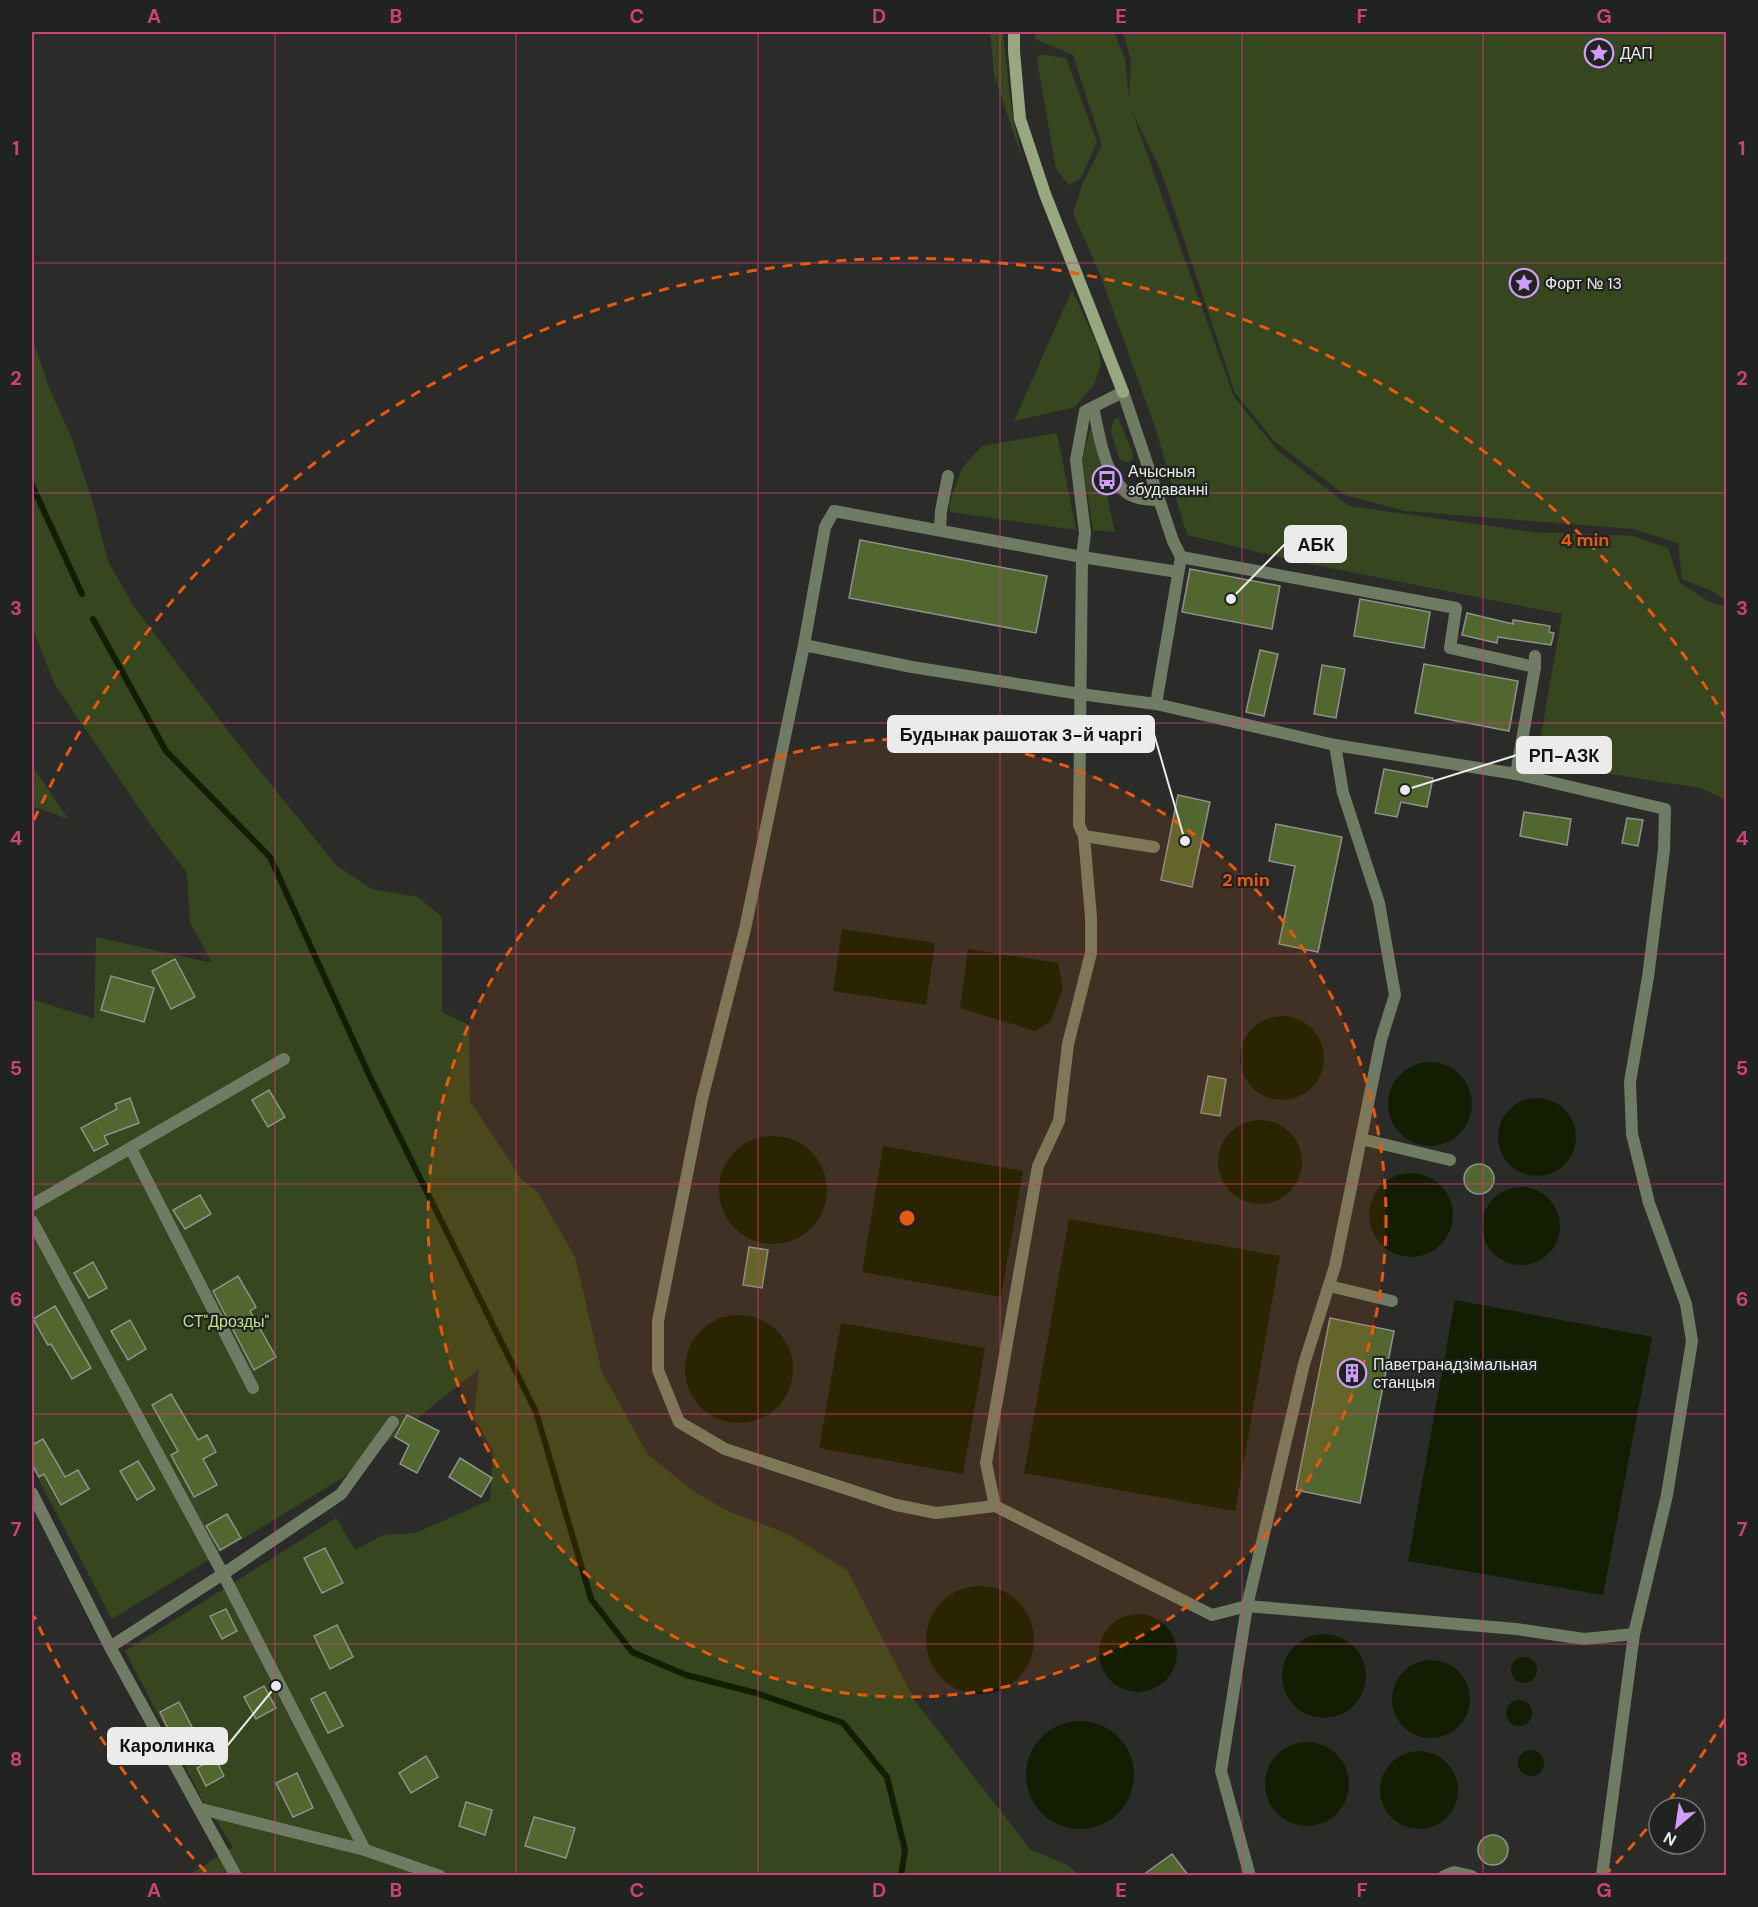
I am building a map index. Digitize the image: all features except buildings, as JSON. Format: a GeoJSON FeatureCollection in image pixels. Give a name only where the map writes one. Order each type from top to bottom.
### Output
{"type":"FeatureCollection","features":[{"type":"Feature","properties":{"kind":"street"},"geometry":{"type":"LineString","coordinates":[[1014,32],[1020,119],[1045,194],[1123,392],[1180,557],[1156,704]]}},
{"type":"Feature","properties":{"kind":"street"},"geometry":{"type":"LineString","coordinates":[[995,1506],[986,1463],[1038,1166],[1059,1121],[1068,1044],[1091,953],[1091,917],[1084,836],[1079,825],[1084,533],[1077,460],[1085,411],[1123,392]]}},
{"type":"Feature","properties":{"kind":"street"},"geometry":{"type":"LineString","coordinates":[[1093,408],[1110,471],[1128,493],[1147,500],[1159,500]]}},
{"type":"Feature","properties":{"kind":"street"},"geometry":{"type":"LineString","coordinates":[[940,530],[948,476]]}},
{"type":"Feature","properties":{"kind":"street"},"geometry":{"type":"LineString","coordinates":[[1178,572],[834,512],[825,527],[804,645],[746,929],[700,1110],[658,1321],[658,1370],[679,1422],[725,1449],[896,1505],[936,1513],[995,1506],[1212,1615],[1247,1606],[1516,1629],[1584,1640],[1634,1634]]}},
{"type":"Feature","properties":{"kind":"street"},"geometry":{"type":"LineString","coordinates":[[1180,557],[1456,608],[1450,648],[1535,661],[1516,774]]}},
{"type":"Feature","properties":{"kind":"street"},"geometry":{"type":"LineString","coordinates":[[804,645],[912,667],[1156,704],[1335,745],[1516,774],[1665,809],[1664,850],[1651,954],[1630,1082],[1632,1134],[1648,1203],[1686,1304],[1692,1341],[1667,1495],[1634,1634],[1602,1875]]}},
{"type":"Feature","properties":{"kind":"street"},"geometry":{"type":"LineString","coordinates":[[1252,1875],[1221,1770],[1247,1606],[1304,1364],[1335,1266],[1381,1040],[1395,995],[1379,903],[1343,793],[1335,745]]}},
{"type":"Feature","properties":{"kind":"street"},"geometry":{"type":"LineString","coordinates":[[1084,836],[1154,847]]}},
{"type":"Feature","properties":{"kind":"street"},"geometry":{"type":"LineString","coordinates":[[32,1205],[284,1059]]}},
{"type":"Feature","properties":{"kind":"street"},"geometry":{"type":"LineString","coordinates":[[1361,1139],[1450,1160]]}},
{"type":"Feature","properties":{"kind":"street"},"geometry":{"type":"LineString","coordinates":[[131,1149],[253,1388]]}},
{"type":"Feature","properties":{"kind":"street"},"geometry":{"type":"LineString","coordinates":[[32,1221],[223,1574],[365,1850]]}},
{"type":"Feature","properties":{"kind":"street"},"geometry":{"type":"LineString","coordinates":[[1329,1286],[1392,1301]]}},
{"type":"Feature","properties":{"kind":"street"},"geometry":{"type":"LineString","coordinates":[[110,1647],[341,1494],[393,1422]]}},
{"type":"Feature","properties":{"kind":"street"},"geometry":{"type":"LineString","coordinates":[[32,1493],[110,1647],[236,1875]]}},
{"type":"Feature","properties":{"kind":"street"},"geometry":{"type":"LineString","coordinates":[[201,1809],[365,1850],[440,1875]]}},
{"type":"Feature","properties":{"kind":"street"},"geometry":{"type":"LineString","coordinates":[[1444,1875],[1454,1872],[1472,1875]]}},
{"type":"Feature","properties":{"kind":"green space"},"geometry":{"type":"Polygon","coordinates":[[[990,32],[1003,32],[1011,106],[1022,159],[994,74],[990,32]]]}},
{"type":"Feature","properties":{"kind":"green space"},"geometry":{"type":"Polygon","coordinates":[[[1036,32],[1114,32],[1125,59],[1129,98],[1131,61],[1123,32],[1726,32],[1726,601],[1714,592],[1682,579],[1678,543],[1633,529],[1405,511],[1345,495],[1274,441],[1235,393],[1162,173],[1132,112],[1234,397],[1278,451],[1349,506],[1533,532],[1633,536],[1668,548],[1680,583],[1710,602],[1726,607],[1726,800],[1700,788],[1546,764],[1538,753],[1562,614],[1305,563],[1187,535],[1155,427],[1101,277],[1073,213],[1082,185],[1102,145],[1073,55],[1035,39],[1036,32]]]}},
{"type":"Feature","properties":{"kind":"green space"},"geometry":{"type":"Polygon","coordinates":[[[1040,54],[1066,58],[1097,142],[1081,178],[1069,185],[1056,169],[1037,60],[1040,54]]]}},
{"type":"Feature","properties":{"kind":"green space"},"geometry":{"type":"Polygon","coordinates":[[[1072,290],[1097,344],[1101,365],[1094,385],[1075,407],[1014,421],[1072,290]]]}},
{"type":"Feature","properties":{"kind":"green space","name":"СТ\"Дрозды\""},"geometry":{"type":"Polygon","coordinates":[[[32,337],[50,390],[72,439],[93,503],[108,561],[133,605],[235,740],[337,866],[372,889],[418,897],[442,917],[442,1012],[469,1025],[470,1101],[522,1180],[537,1191],[575,1257],[602,1372],[648,1455],[696,1493],[728,1511],[788,1534],[847,1570],[915,1701],[1030,1849],[1067,1865],[1079,1875],[189,1875],[233,1847],[202,1799],[125,1651],[336,1518],[355,1550],[383,1535],[416,1533],[490,1500],[493,1451],[474,1417],[479,1369],[344,1477],[112,1619],[32,1467],[32,999],[94,1019],[96,937],[212,963],[190,922],[187,873],[152,827],[54,683],[32,627],[32,337]]]}},
{"type":"Feature","properties":{"kind":"green space"},"geometry":{"type":"Polygon","coordinates":[[[1118,417],[1133,454],[1132,461],[1126,462],[1119,458],[1111,431],[1114,420],[1118,417]]]}},
{"type":"Feature","properties":{"kind":"green space"},"geometry":{"type":"Polygon","coordinates":[[[1091,426],[1115,532],[1093,530],[1082,459],[1091,426]]]}},
{"type":"Feature","properties":{"kind":"green space"},"geometry":{"type":"Polygon","coordinates":[[[1057,433],[1076,530],[950,512],[949,503],[962,468],[982,446],[1057,433]]]}},
{"type":"Feature","properties":{"kind":"green space"},"geometry":{"type":"Polygon","coordinates":[[[32,765],[68,819],[32,806],[32,765]]]}},
{"type":"Feature","properties":{"kind":"shaded area"},"geometry":{"type":"Polygon","coordinates":[[[842,929],[935,943],[926,1005],[833,991],[842,929]]]}},
{"type":"Feature","properties":{"kind":"shaded area"},"geometry":{"type":"Polygon","coordinates":[[[968,949],[1058,963],[1063,989],[1050,1022],[1035,1031],[960,1008],[968,949]]]}},
{"type":"Feature","properties":{"kind":"shaded area"},"geometry":{"type":"Polygon","coordinates":[[[1282,1016],[1298,1019],[1312,1028],[1321,1042],[1324,1058],[1321,1074],[1312,1088],[1298,1097],[1282,1100],[1266,1097],[1252,1088],[1243,1074],[1240,1058],[1243,1042],[1252,1028],[1266,1019],[1282,1016]]]}},
{"type":"Feature","properties":{"kind":"shaded area"},"geometry":{"type":"Polygon","coordinates":[[[1430,1062],[1446,1065],[1460,1074],[1469,1088],[1472,1104],[1469,1120],[1460,1134],[1446,1143],[1430,1146],[1414,1143],[1400,1134],[1391,1120],[1388,1104],[1391,1088],[1400,1074],[1414,1065],[1430,1062]]]}},
{"type":"Feature","properties":{"kind":"shaded area"},"geometry":{"type":"Polygon","coordinates":[[[1537,1098],[1552,1101],[1565,1109],[1573,1122],[1576,1137],[1573,1152],[1565,1165],[1552,1173],[1537,1176],[1522,1173],[1509,1165],[1501,1152],[1498,1137],[1501,1122],[1509,1109],[1522,1101],[1537,1098]]]}},
{"type":"Feature","properties":{"kind":"shaded area"},"geometry":{"type":"Polygon","coordinates":[[[1260,1120],[1276,1123],[1290,1132],[1299,1146],[1302,1162],[1299,1178],[1290,1192],[1276,1201],[1260,1204],[1244,1201],[1230,1192],[1221,1178],[1218,1162],[1221,1146],[1230,1132],[1244,1123],[1260,1120]]]}},
{"type":"Feature","properties":{"kind":"shaded area"},"geometry":{"type":"Polygon","coordinates":[[[773,1136],[794,1140],[811,1152],[823,1169],[827,1190],[823,1211],[811,1228],[794,1240],[773,1244],[752,1240],[735,1228],[723,1211],[719,1190],[723,1169],[735,1152],[752,1140],[773,1136]]]}},
{"type":"Feature","properties":{"kind":"shaded area"},"geometry":{"type":"Polygon","coordinates":[[[883,1146],[1023,1171],[1001,1297],[862,1272],[883,1146]]]}},
{"type":"Feature","properties":{"kind":"shaded area"},"geometry":{"type":"Polygon","coordinates":[[[1411,1173],[1427,1176],[1441,1185],[1450,1199],[1453,1215],[1450,1231],[1441,1245],[1427,1254],[1411,1257],[1395,1254],[1381,1245],[1372,1231],[1369,1215],[1372,1199],[1381,1185],[1395,1176],[1411,1173]]]}},
{"type":"Feature","properties":{"kind":"shaded area"},"geometry":{"type":"Polygon","coordinates":[[[1521,1187],[1536,1190],[1549,1198],[1557,1211],[1560,1226],[1557,1241],[1549,1254],[1536,1262],[1521,1265],[1506,1262],[1493,1254],[1485,1241],[1482,1226],[1485,1211],[1493,1198],[1506,1190],[1521,1187]]]}},
{"type":"Feature","properties":{"kind":"shaded area"},"geometry":{"type":"Polygon","coordinates":[[[1069,1219],[1280,1256],[1235,1511],[1024,1473],[1069,1219]]]}},
{"type":"Feature","properties":{"kind":"shaded area"},"geometry":{"type":"Polygon","coordinates":[[[1455,1300],[1652,1337],[1603,1595],[1408,1561],[1455,1300]]]}},
{"type":"Feature","properties":{"kind":"shaded area"},"geometry":{"type":"Polygon","coordinates":[[[739,1315],[760,1319],[777,1331],[789,1348],[793,1369],[789,1390],[777,1407],[760,1419],[739,1423],[718,1419],[701,1407],[689,1390],[685,1369],[689,1348],[701,1331],[718,1319],[739,1315]]]}},
{"type":"Feature","properties":{"kind":"shaded area"},"geometry":{"type":"Polygon","coordinates":[[[841,1323],[985,1348],[963,1474],[819,1448],[841,1323]]]}},
{"type":"Feature","properties":{"kind":"shaded area"},"geometry":{"type":"Polygon","coordinates":[[[980,1586],[1001,1590],[1018,1602],[1030,1619],[1034,1640],[1030,1661],[1018,1678],[1001,1690],[980,1694],[959,1690],[942,1678],[930,1661],[926,1640],[930,1619],[942,1602],[959,1590],[980,1586]]]}},
{"type":"Feature","properties":{"kind":"shaded area"},"geometry":{"type":"Polygon","coordinates":[[[1138,1614],[1153,1617],[1166,1625],[1174,1638],[1177,1653],[1174,1668],[1166,1681],[1153,1689],[1138,1692],[1123,1689],[1110,1681],[1102,1668],[1099,1653],[1102,1638],[1110,1625],[1123,1617],[1138,1614]]]}},
{"type":"Feature","properties":{"kind":"shaded area"},"geometry":{"type":"Polygon","coordinates":[[[1324,1634],[1340,1637],[1354,1646],[1363,1660],[1366,1676],[1363,1692],[1354,1706],[1340,1715],[1324,1718],[1308,1715],[1294,1706],[1285,1692],[1282,1676],[1285,1660],[1294,1646],[1308,1637],[1324,1634]]]}},
{"type":"Feature","properties":{"kind":"shaded area"},"geometry":{"type":"Polygon","coordinates":[[[1524,1657],[1533,1661],[1537,1670],[1533,1679],[1524,1683],[1515,1679],[1511,1670],[1515,1661],[1524,1657]]]}},
{"type":"Feature","properties":{"kind":"shaded area"},"geometry":{"type":"Polygon","coordinates":[[[1431,1660],[1446,1663],[1459,1671],[1467,1684],[1470,1699],[1467,1714],[1459,1727],[1446,1735],[1431,1738],[1416,1735],[1403,1727],[1395,1714],[1392,1699],[1395,1684],[1403,1671],[1416,1663],[1431,1660]]]}},
{"type":"Feature","properties":{"kind":"shaded area"},"geometry":{"type":"Polygon","coordinates":[[[1519,1700],[1528,1704],[1532,1713],[1528,1722],[1519,1726],[1510,1722],[1506,1713],[1510,1704],[1519,1700]]]}},
{"type":"Feature","properties":{"kind":"shaded area"},"geometry":{"type":"Polygon","coordinates":[[[1080,1721],[1101,1725],[1118,1737],[1130,1754],[1134,1775],[1130,1796],[1118,1813],[1101,1825],[1080,1829],[1059,1825],[1042,1813],[1030,1796],[1026,1775],[1030,1754],[1042,1737],[1059,1725],[1080,1721]]]}},
{"type":"Feature","properties":{"kind":"shaded area"},"geometry":{"type":"Polygon","coordinates":[[[1307,1742],[1323,1745],[1337,1754],[1346,1768],[1349,1784],[1346,1800],[1337,1814],[1323,1823],[1307,1826],[1291,1823],[1277,1814],[1268,1800],[1265,1784],[1268,1768],[1277,1754],[1291,1745],[1307,1742]]]}},
{"type":"Feature","properties":{"kind":"shaded area"},"geometry":{"type":"Polygon","coordinates":[[[1531,1750],[1540,1754],[1544,1763],[1540,1772],[1531,1776],[1522,1772],[1518,1763],[1522,1754],[1531,1750]]]}},
{"type":"Feature","properties":{"kind":"shaded area"},"geometry":{"type":"Polygon","coordinates":[[[1419,1751],[1434,1754],[1451,1768],[1458,1790],[1455,1805],[1441,1822],[1419,1829],[1404,1826],[1387,1812],[1380,1790],[1383,1775],[1397,1758],[1419,1751]]]}},
{"type":"Feature","properties":{"kind":"waterway"},"geometry":{"type":"LineString","coordinates":[[32,485],[82,594]]}},
{"type":"Feature","properties":{"kind":"waterway"},"geometry":{"type":"LineString","coordinates":[[93,619],[166,751],[270,857],[370,1077],[536,1412],[591,1599],[632,1652],[686,1675],[756,1693],[843,1723],[887,1777],[905,1850],[901,1876]]}},
{"type":"Feature","properties":{"kind":"place","name":"ДАП"},"geometry":{"type":"Point","coordinates":[1599,53]}},
{"type":"Feature","properties":{"kind":"place","name":"Форт № 13"},"geometry":{"type":"Point","coordinates":[1524,283]}},
{"type":"Feature","properties":{"kind":"place","name":"Ачысныя збудаванні"},"geometry":{"type":"Point","coordinates":[1107,480]}},
{"type":"Feature","properties":{"kind":"place","name":"АБК"},"geometry":{"type":"Point","coordinates":[1231,599]}},
{"type":"Feature","properties":{"kind":"place","name":"РП-АЗК"},"geometry":{"type":"Point","coordinates":[1405,790]}},
{"type":"Feature","properties":{"kind":"place","name":"Будынак рашотак 3-й чаргі"},"geometry":{"type":"Point","coordinates":[1185,841]}},
{"type":"Feature","properties":{"kind":"place","name":"Паветранадзімальная станцыя"},"geometry":{"type":"Point","coordinates":[1352,1373]}},
{"type":"Feature","properties":{"kind":"place","name":"Каролинка"},"geometry":{"type":"Point","coordinates":[276,1686]}}]}
